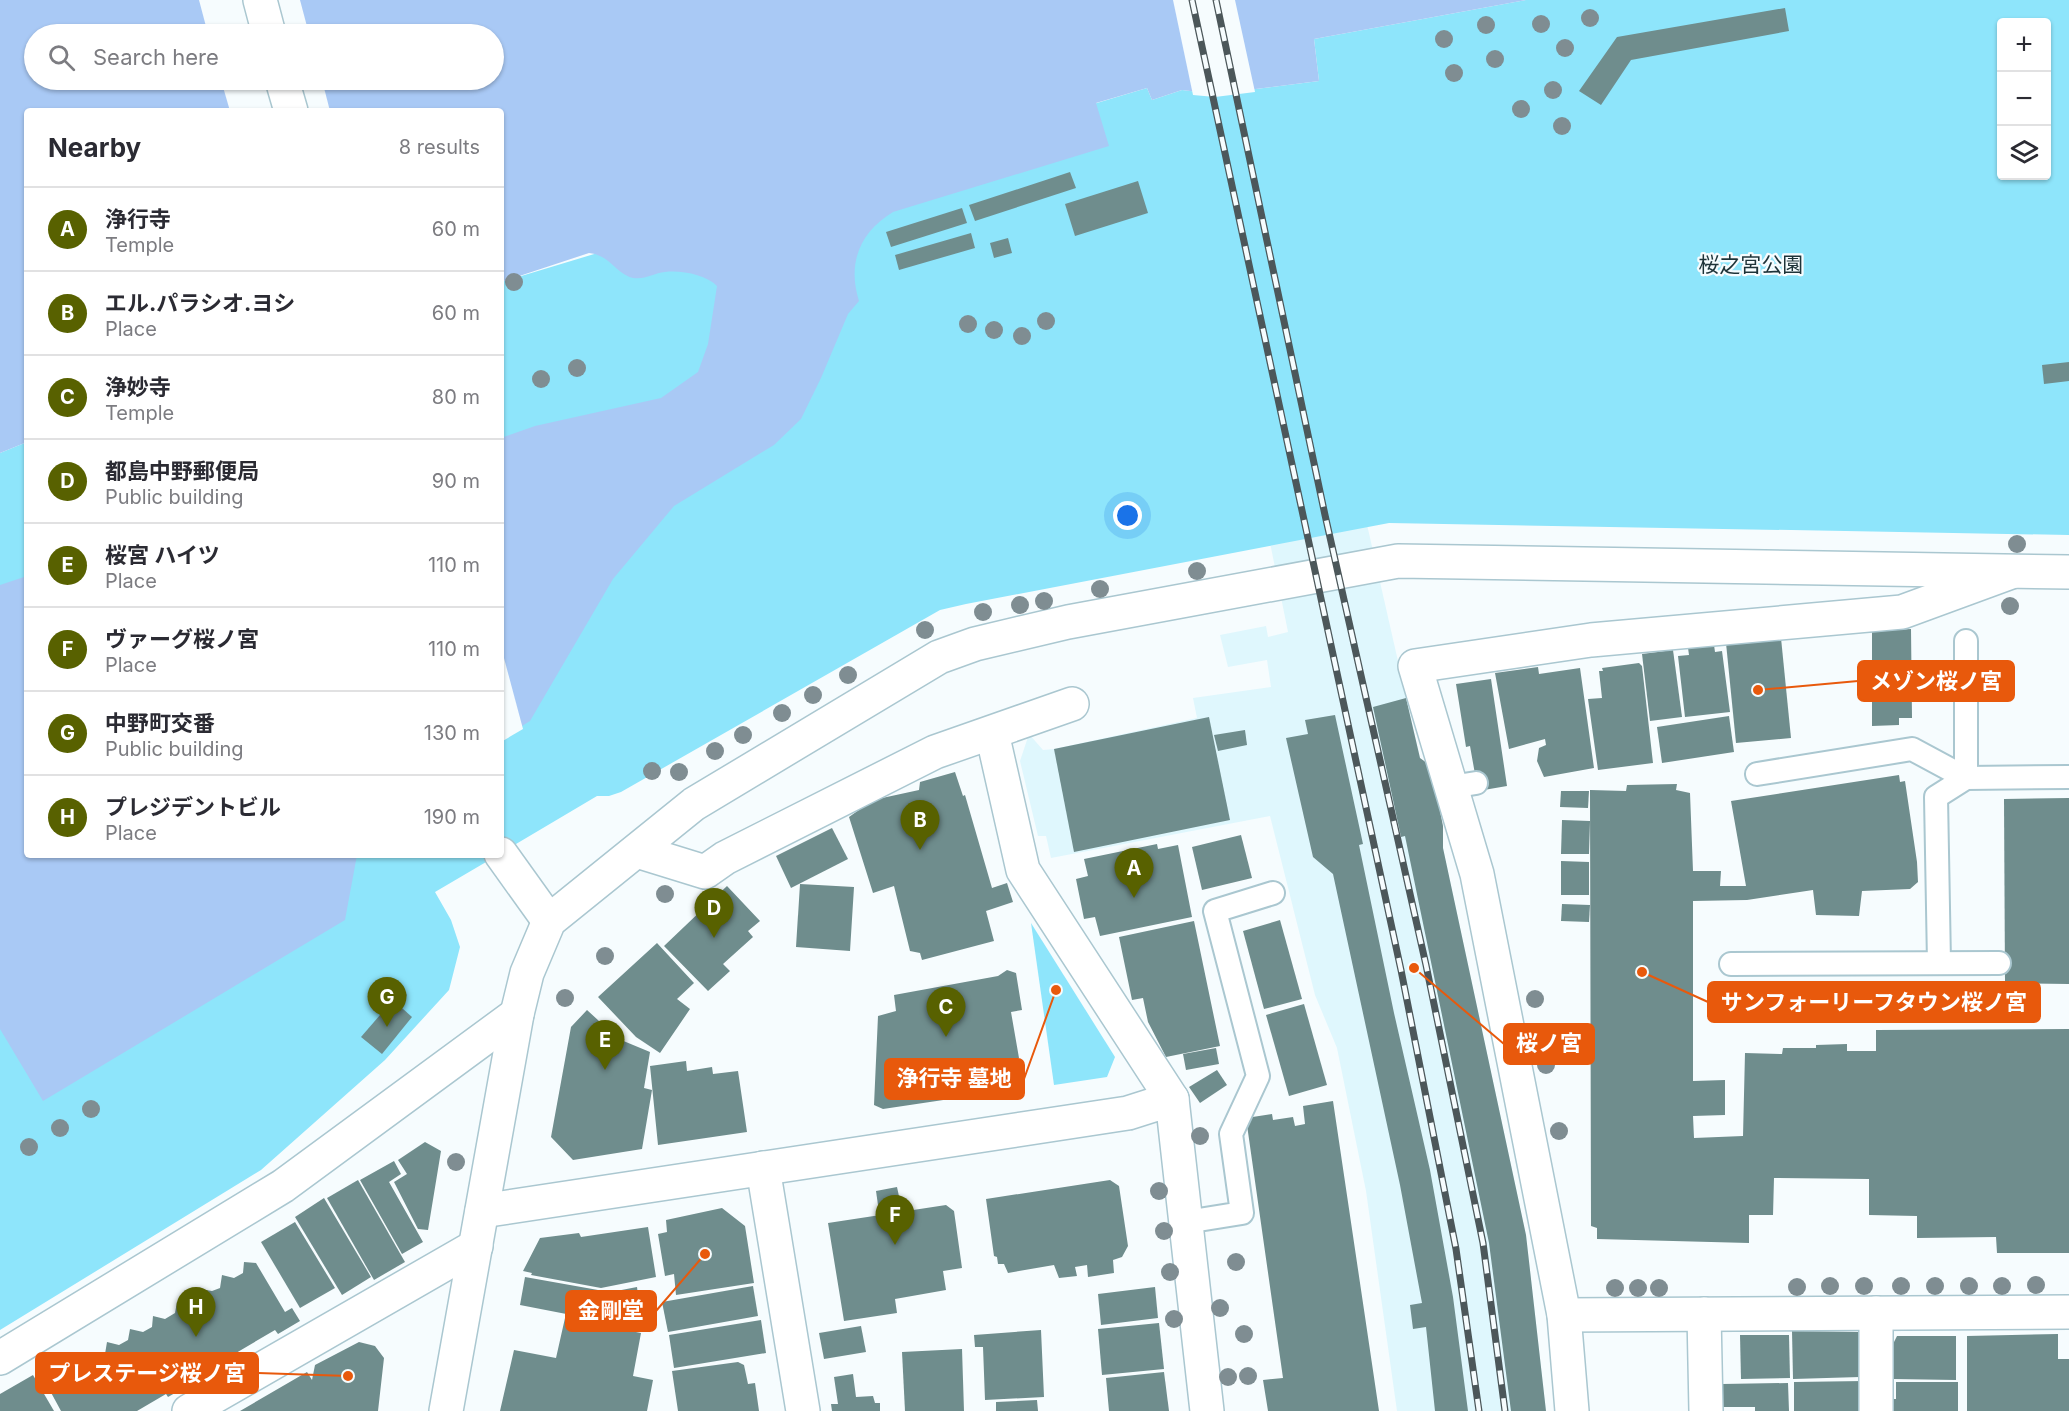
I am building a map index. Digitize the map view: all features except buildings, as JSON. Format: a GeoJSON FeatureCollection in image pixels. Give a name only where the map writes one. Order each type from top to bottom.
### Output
{"type":"FeatureCollection","features":[{"type":"Feature","properties":{"kind":"street"},"geometry":{"type":"LineString","coordinates":[[260,0],[266,24]]}},
{"type":"Feature","properties":{"kind":"street"},"geometry":{"type":"LineString","coordinates":[[285,90],[290,108]]}},
{"type":"Feature","properties":{"kind":"street"},"geometry":{"type":"LineString","coordinates":[[446,1411],[517,1014],[527,973],[549,921],[694,804],[939,657],[975,644],[1068,622],[1398,561],[2069,572]]}},
{"type":"Feature","properties":{"kind":"street"},"geometry":{"type":"LineString","coordinates":[[1572,1411],[1564,1315],[1477,874],[1463,785],[1415,666],[1590,640],[1902,612],[2013,571]]}},
{"type":"Feature","properties":{"kind":"street"},"geometry":{"type":"LineString","coordinates":[[637,851],[705,872],[725,858],[935,752],[1072,704]]}},
{"type":"Feature","properties":{"kind":"street"},"geometry":{"type":"LineString","coordinates":[[992,733],[1023,870],[1172,1099],[1207,1411]]}},
{"type":"Feature","properties":{"kind":"street"},"geometry":{"type":"LineString","coordinates":[[504,858],[549,921]]}},
{"type":"Feature","properties":{"kind":"street"},"geometry":{"type":"LineString","coordinates":[[0,1358],[283,1186],[517,1014]]}},
{"type":"Feature","properties":{"kind":"street"},"geometry":{"type":"LineString","coordinates":[[482,1211],[1128,1113],[1172,1099]]}},
{"type":"Feature","properties":{"kind":"street"},"geometry":{"type":"LineString","coordinates":[[763,1168],[803,1411]]}},
{"type":"Feature","properties":{"kind":"street"},"geometry":{"type":"LineString","coordinates":[[189,1411],[476,1246]]}},
{"type":"Feature","properties":{"kind":"street"},"geometry":{"type":"LineString","coordinates":[[1564,1315],[2069,1312]]}},
{"type":"Feature","properties":{"kind":"street"},"geometry":{"type":"LineString","coordinates":[[1876,1313],[1876,1411]]}},
{"type":"Feature","properties":{"kind":"street"},"geometry":{"type":"LineString","coordinates":[[1704,1314],[1706,1411]]}},
{"type":"Feature","properties":{"kind":"lane"},"geometry":{"type":"LineString","coordinates":[[1966,642],[1966,778]]}},
{"type":"Feature","properties":{"kind":"lane"},"geometry":{"type":"LineString","coordinates":[[1756,774],[1912,749],[1966,778],[2069,777]]}},
{"type":"Feature","properties":{"kind":"lane"},"geometry":{"type":"LineString","coordinates":[[1939,963],[1936,797],[1966,778]]}},
{"type":"Feature","properties":{"kind":"lane"},"geometry":{"type":"LineString","coordinates":[[1186,1222],[1242,1213],[1231,1134],[1258,1076],[1215,910],[1273,893]]}},
{"type":"Feature","properties":{"kind":"lane"},"geometry":{"type":"LineString","coordinates":[[1731,964],[1999,963]]}},
{"type":"Feature","properties":{"kind":"shaded area"},"geometry":{"type":"Polygon","coordinates":[[[0,0],[1526,0],[1314,39],[1319,81],[1215,94],[1182,90],[1152,100],[1147,88],[1096,103],[1109,146],[893,212],[872,229],[859,250],[855,274],[859,301],[848,314],[801,419],[774,445],[674,506],[613,579],[530,721],[504,737],[504,437],[535,426],[661,398],[698,372],[708,344],[717,286],[700,276],[679,272],[665,272],[633,278],[622,273],[602,257],[589,253],[504,281],[504,108],[24,108],[24,443],[0,453],[0,0]]]}},
{"type":"Feature","properties":{"kind":"shaded area"},"geometry":{"type":"Polygon","coordinates":[[[1363,507],[1420,758],[1443,826],[1443,848],[1526,1235],[1546,1411],[1397,1411],[1366,1191],[1337,1048],[1315,995],[1270,816],[1051,858],[1046,836],[1038,836],[1020,761],[1029,734],[1043,750],[1054,749],[1197,718],[1193,698],[1271,687],[1267,660],[1228,667],[1220,635],[1266,626],[1268,637],[1288,632],[1267,528],[1363,507]]]}},
{"type":"Feature","properties":{"kind":"shaded area"},"geometry":{"type":"Polygon","coordinates":[[[24,577],[24,858],[356,858],[345,920],[43,1101],[0,1029],[0,585],[24,577]]]}},
{"type":"Feature","properties":{"kind":"green space","name":"桜之宮公園"},"geometry":{"type":"Polygon","coordinates":[[[1526,0],[2069,0],[2069,535],[1389,523],[966,604],[940,610],[621,792],[609,796],[597,796],[504,851],[504,281],[1147,88],[1152,100],[1182,90],[1215,94],[1319,81],[1314,39],[1526,0]]]}},
{"type":"Feature","properties":{"kind":"green space"},"geometry":{"type":"Polygon","coordinates":[[[24,443],[24,858],[493,858],[435,892],[451,920],[460,947],[449,990],[385,1060],[261,1170],[0,1330],[0,453],[24,443]]]}},
{"type":"Feature","properties":{"kind":"green space"},"geometry":{"type":"Polygon","coordinates":[[[1031,923],[1115,1057],[1107,1077],[1054,1085],[1031,923]]]}},
{"type":"Feature","properties":{"kind":"pier"},"geometry":{"type":"Polygon","coordinates":[[[199,0],[300,0],[306,24],[205,24],[199,0]]]}},
{"type":"Feature","properties":{"kind":"pier"},"geometry":{"type":"Polygon","coordinates":[[[1173,0],[1235,0],[1255,92],[1215,97],[1193,95],[1173,0]]]}},
{"type":"Feature","properties":{"kind":"pier"},"geometry":{"type":"Polygon","coordinates":[[[224,90],[325,90],[329,108],[229,108],[224,90]]]}},
{"type":"Feature","properties":{"kind":"pier"},"geometry":{"type":"Polygon","coordinates":[[[504,658],[523,729],[504,740],[504,658]]]}},
{"type":"Feature","properties":{"kind":"railway"},"geometry":{"type":"LineString","coordinates":[[1192,0],[1401,970],[1456,1249],[1479,1411]]}},
{"type":"Feature","properties":{"kind":"railway"},"geometry":{"type":"LineString","coordinates":[[1216,0],[1325,515],[1426,965],[1483,1243],[1505,1411]]}},
{"type":"Feature","properties":{"kind":"place","name":"メゾン桜ノ宮"},"geometry":{"type":"Point","coordinates":[1758,690]}},
{"type":"Feature","properties":{"kind":"place","name":"エル.パラシオ.ヨシ"},"geometry":{"type":"Point","coordinates":[920,850]}},
{"type":"Feature","properties":{"kind":"place","name":"浄行寺"},"geometry":{"type":"Point","coordinates":[1134,898]}},
{"type":"Feature","properties":{"kind":"place","name":"都島中野郵便局"},"geometry":{"type":"Point","coordinates":[714,938]}},
{"type":"Feature","properties":{"kind":"place","name":"桜ノ宮"},"geometry":{"type":"Point","coordinates":[1414,968]}},
{"type":"Feature","properties":{"kind":"place","name":"サンフォーリーフタウン桜ノ宮"},"geometry":{"type":"Point","coordinates":[1642,972]}},
{"type":"Feature","properties":{"kind":"place","name":"浄行寺 墓地"},"geometry":{"type":"Point","coordinates":[1056,990]}},
{"type":"Feature","properties":{"kind":"place","name":"中野町交番"},"geometry":{"type":"Point","coordinates":[387,1027]}},
{"type":"Feature","properties":{"kind":"place","name":"浄妙寺"},"geometry":{"type":"Point","coordinates":[946,1037]}},
{"type":"Feature","properties":{"kind":"place","name":"桜宮 ハイツ"},"geometry":{"type":"Point","coordinates":[605,1070]}},
{"type":"Feature","properties":{"kind":"place","name":"ヴァーグ桜ノ宮"},"geometry":{"type":"Point","coordinates":[895,1245]}},
{"type":"Feature","properties":{"kind":"place","name":"金剛堂"},"geometry":{"type":"Point","coordinates":[705,1254]}},
{"type":"Feature","properties":{"kind":"place","name":"プレジデントビル"},"geometry":{"type":"Point","coordinates":[196,1337]}},
{"type":"Feature","properties":{"kind":"place","name":"プレステージ桜ノ宮"},"geometry":{"type":"Point","coordinates":[348,1376]}}]}
